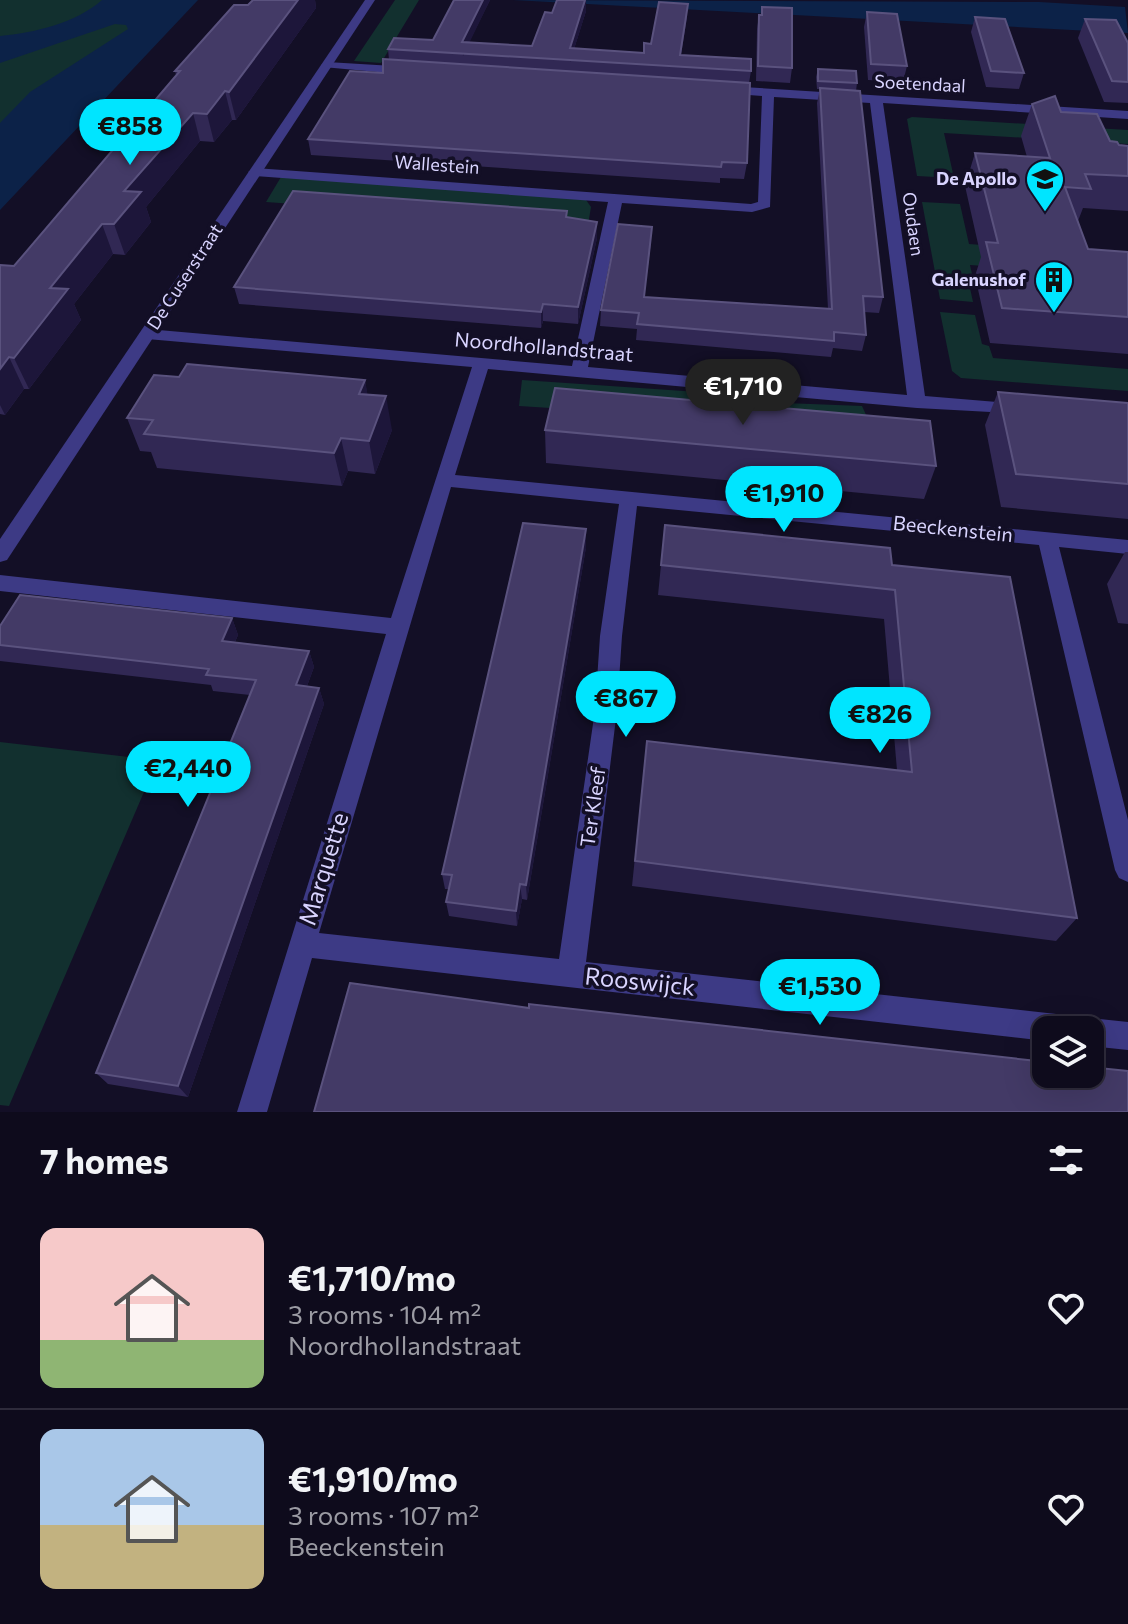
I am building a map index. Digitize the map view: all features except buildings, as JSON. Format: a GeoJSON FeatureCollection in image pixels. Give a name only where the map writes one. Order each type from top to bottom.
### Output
{"type":"FeatureCollection","features":[{"type":"Feature","properties":{"kind":"street","name":"De Cuserstraat"},"geometry":{"type":"LineString","coordinates":[[0,555],[370,0]]}},
{"type":"Feature","properties":{"kind":"street"},"geometry":{"type":"LineString","coordinates":[[327,65],[417,71]]}},
{"type":"Feature","properties":{"kind":"street","name":"Soetendaal"},"geometry":{"type":"LineString","coordinates":[[711,90],[1128,115]]}},
{"type":"Feature","properties":{"kind":"street","name":"Wallestein"},"geometry":{"type":"LineString","coordinates":[[255,172],[752,208],[765,204],[768,93]]}},
{"type":"Feature","properties":{"kind":"street","name":"Oudaen"},"geometry":{"type":"LineString","coordinates":[[876,100],[917,402]]}},
{"type":"Feature","properties":{"kind":"street"},"geometry":{"type":"LineString","coordinates":[[579,372],[616,198]]}},
{"type":"Feature","properties":{"kind":"street","name":"Noordhollandstraat"},"geometry":{"type":"LineString","coordinates":[[147,334],[1036,411]]}},
{"type":"Feature","properties":{"kind":"street","name":"Marquette"},"geometry":{"type":"LineString","coordinates":[[252,1112],[398,627],[482,363]]}},
{"type":"Feature","properties":{"kind":"street","name":"Beeckenstein"},"geometry":{"type":"LineString","coordinates":[[444,480],[1128,547]]}},
{"type":"Feature","properties":{"kind":"street","name":"Ter Kleef"},"geometry":{"type":"LineString","coordinates":[[571,974],[606,710],[611,636],[629,497]]}},
{"type":"Feature","properties":{"kind":"street"},"geometry":{"type":"LineString","coordinates":[[1047,539],[1128,870]]}},
{"type":"Feature","properties":{"kind":"street"},"geometry":{"type":"LineString","coordinates":[[0,583],[398,627]]}},
{"type":"Feature","properties":{"kind":"street","name":"Rooswijck"},"geometry":{"type":"LineString","coordinates":[[301,944],[1032,1025]]}},
{"type":"Feature","properties":{"kind":"street"},"geometry":{"type":"LineString","coordinates":[[1104,1033],[1128,1036]]}},
{"type":"Feature","properties":{"kind":"green space"},"geometry":{"type":"Polygon","coordinates":[[[0,0],[170,0],[0,144],[0,0]]]}},
{"type":"Feature","properties":{"kind":"green space"},"geometry":{"type":"Polygon","coordinates":[[[395,0],[419,0],[381,63],[354,61],[395,0]]]}},
{"type":"Feature","properties":{"kind":"green space"},"geometry":{"type":"Polygon","coordinates":[[[907,119],[1128,130],[1128,144],[944,133],[954,178],[917,176],[907,119]]]}},
{"type":"Feature","properties":{"kind":"green space"},"geometry":{"type":"Polygon","coordinates":[[[281,177],[584,197],[591,207],[588,225],[266,202],[281,177]]]}},
{"type":"Feature","properties":{"kind":"green space"},"geometry":{"type":"Polygon","coordinates":[[[922,202],[960,204],[969,244],[1128,256],[1128,276],[970,265],[972,274],[967,274],[973,302],[940,299],[922,202]]]}},
{"type":"Feature","properties":{"kind":"green space"},"geometry":{"type":"Polygon","coordinates":[[[940,312],[975,315],[982,344],[989,346],[993,358],[1128,369],[1128,391],[961,378],[952,371],[940,312]]]}},
{"type":"Feature","properties":{"kind":"green space"},"geometry":{"type":"Polygon","coordinates":[[[522,380],[728,394],[692,417],[519,406],[522,380]]]}},
{"type":"Feature","properties":{"kind":"green space"},"geometry":{"type":"Polygon","coordinates":[[[785,403],[862,406],[873,430],[758,416],[785,403]]]}},
{"type":"Feature","properties":{"kind":"green space"},"geometry":{"type":"Polygon","coordinates":[[[0,742],[146,759],[152,761],[153,771],[9,1106],[0,1105],[0,742]]]}},
{"type":"Feature","properties":{"kind":"water"},"geometry":{"type":"Polygon","coordinates":[[[102,0],[198,0],[0,210],[0,123],[30,92],[128,29],[126,25],[115,24],[0,63],[0,36],[54,26],[80,15],[102,0]]]}},
{"type":"Feature","properties":{"kind":"water"},"geometry":{"type":"Polygon","coordinates":[[[513,0],[1039,2],[1125,7],[1128,33],[513,0]]]}},
{"type":"Feature","properties":{"kind":"place","name":"De Apollo"},"geometry":{"type":"Point","coordinates":[1045,213]}},
{"type":"Feature","properties":{"kind":"place","name":"Galenushof"},"geometry":{"type":"Point","coordinates":[1054,314]}}]}
